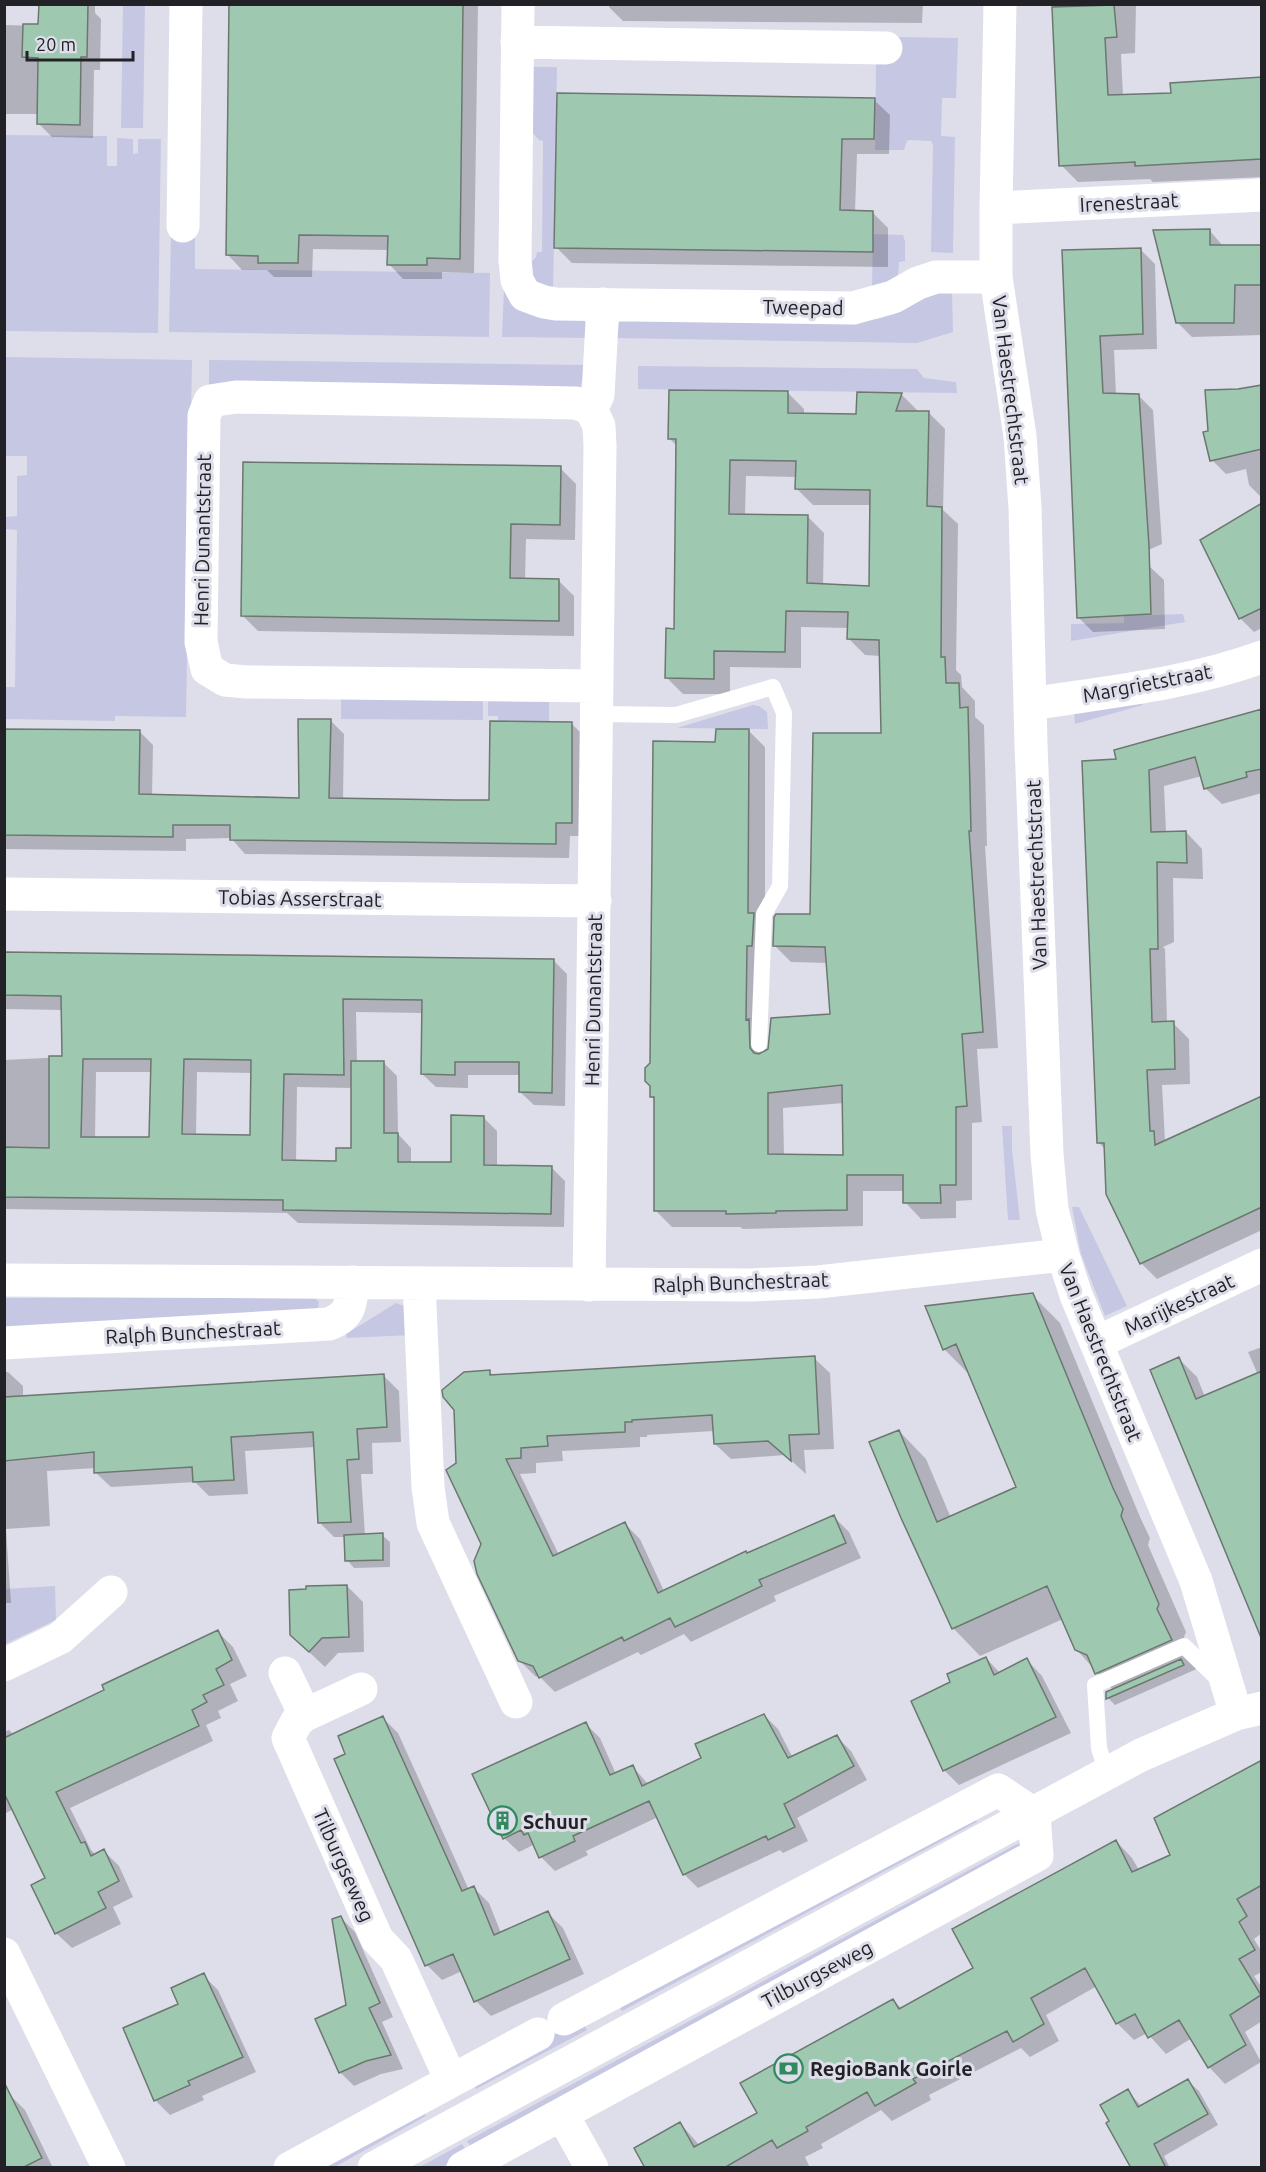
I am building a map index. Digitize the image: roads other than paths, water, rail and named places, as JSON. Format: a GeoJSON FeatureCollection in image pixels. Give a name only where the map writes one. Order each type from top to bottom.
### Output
{"type":"FeatureCollection","features":[{"type":"Feature","properties":{"kind":"street"},"geometry":{"type":"LineString","coordinates":[[183,226],[186,4]]}},
{"type":"Feature","properties":{"kind":"street","name":"Tweepad"},"geometry":{"type":"LineString","coordinates":[[518,4],[515,260],[517,280],[525,295],[544,302],[853,308],[893,297],[918,283],[936,277],[996,277]]}},
{"type":"Feature","properties":{"kind":"street","name":"Van Haestrechtstraat"},"geometry":{"type":"LineString","coordinates":[[1000,4],[996,277],[1020,436],[1025,508],[1047,1154],[1052,1209],[1076,1295],[1196,1581],[1242,1704]]}},
{"type":"Feature","properties":{"kind":"street"},"geometry":{"type":"LineString","coordinates":[[518,42],[886,48]]}},
{"type":"Feature","properties":{"kind":"street","name":"Irenestraat"},"geometry":{"type":"LineString","coordinates":[[996,208],[1262,195]]}},
{"type":"Feature","properties":{"kind":"street"},"geometry":{"type":"LineString","coordinates":[[591,410],[598,395],[603,304]]}},
{"type":"Feature","properties":{"kind":"street","name":"Henri Dunantstraat"},"geometry":{"type":"LineString","coordinates":[[589,1285],[595,901],[600,446],[599,426],[591,410],[576,403],[236,397],[210,401],[204,416],[201,642],[207,669],[225,680],[597,700]]}},
{"type":"Feature","properties":{"kind":"street","name":"Margrietstraat"},"geometry":{"type":"LineString","coordinates":[[1030,704],[1155,684],[1209,673],[1262,657]]}},
{"type":"Feature","properties":{"kind":"street","name":"Tobias Asserstraat"},"geometry":{"type":"LineString","coordinates":[[4,894],[595,901]]}},
{"type":"Feature","properties":{"kind":"street","name":"Ralph Bunchestraat"},"geometry":{"type":"LineString","coordinates":[[4,1280],[750,1285],[818,1282],[1063,1255]]}},
{"type":"Feature","properties":{"kind":"street","name":"Marijkestraat"},"geometry":{"type":"LineString","coordinates":[[1096,1343],[1262,1265]]}},
{"type":"Feature","properties":{"kind":"street","name":"Ralph Bunchestraat"},"geometry":{"type":"LineString","coordinates":[[4,1343],[328,1324],[340,1319],[348,1310],[352,1298],[352,1282]]}},
{"type":"Feature","properties":{"kind":"street"},"geometry":{"type":"LineString","coordinates":[[419,1283],[428,1487],[433,1523],[516,1702]]}},
{"type":"Feature","properties":{"kind":"street"},"geometry":{"type":"LineString","coordinates":[[4,1665],[60,1638],[111,1592]]}},
{"type":"Feature","properties":{"kind":"street"},"geometry":{"type":"LineString","coordinates":[[285,1673],[305,1715]]}},
{"type":"Feature","properties":{"kind":"street","name":"Tilburgseweg"},"geometry":{"type":"LineString","coordinates":[[361,1689],[305,1715],[297,1721],[288,1738],[377,1939],[396,1959],[451,2080]]}},
{"type":"Feature","properties":{"kind":"street","name":"Tilburgseweg"},"geometry":{"type":"LineString","coordinates":[[374,2168],[1141,1755],[1242,1704]]}},
{"type":"Feature","properties":{"kind":"street"},"geometry":{"type":"LineString","coordinates":[[290,2168],[595,2003],[998,1790],[1034,1814]]}},
{"type":"Feature","properties":{"kind":"street","name":"Tilburgseweg"},"geometry":{"type":"LineString","coordinates":[[464,2168],[1037,1855],[1034,1814]]}},
{"type":"Feature","properties":{"kind":"street"},"geometry":{"type":"LineString","coordinates":[[4,1954],[109,2168]]}},
{"type":"Feature","properties":{"kind":"street"},"geometry":{"type":"LineString","coordinates":[[595,2003],[611,2039]]}},
{"type":"Feature","properties":{"kind":"street"},"geometry":{"type":"LineString","coordinates":[[562,2114],[592,2168]]}},
{"type":"Feature","properties":{"kind":"lane","name":"Henri Dunantstraat"},"geometry":{"type":"LineString","coordinates":[[597,700],[676,715],[773,687],[784,713],[780,886],[764,914],[759,1044]]}},
{"type":"Feature","properties":{"kind":"lane"},"geometry":{"type":"LineString","coordinates":[[1107,1774],[1099,1748],[1095,1685],[1184,1646],[1242,1704]]}},
{"type":"Feature","properties":{"kind":"lane","name":"Tilburgseweg"},"geometry":{"type":"LineString","coordinates":[[451,2080],[467,2117]]}},
{"type":"Feature","properties":{"kind":"place","name":"Schuur"},"geometry":{"type":"Point","coordinates":[502,1821]}},
{"type":"Feature","properties":{"kind":"place","name":"RegioBank Goirle"},"geometry":{"type":"Point","coordinates":[789,2068]}}]}
